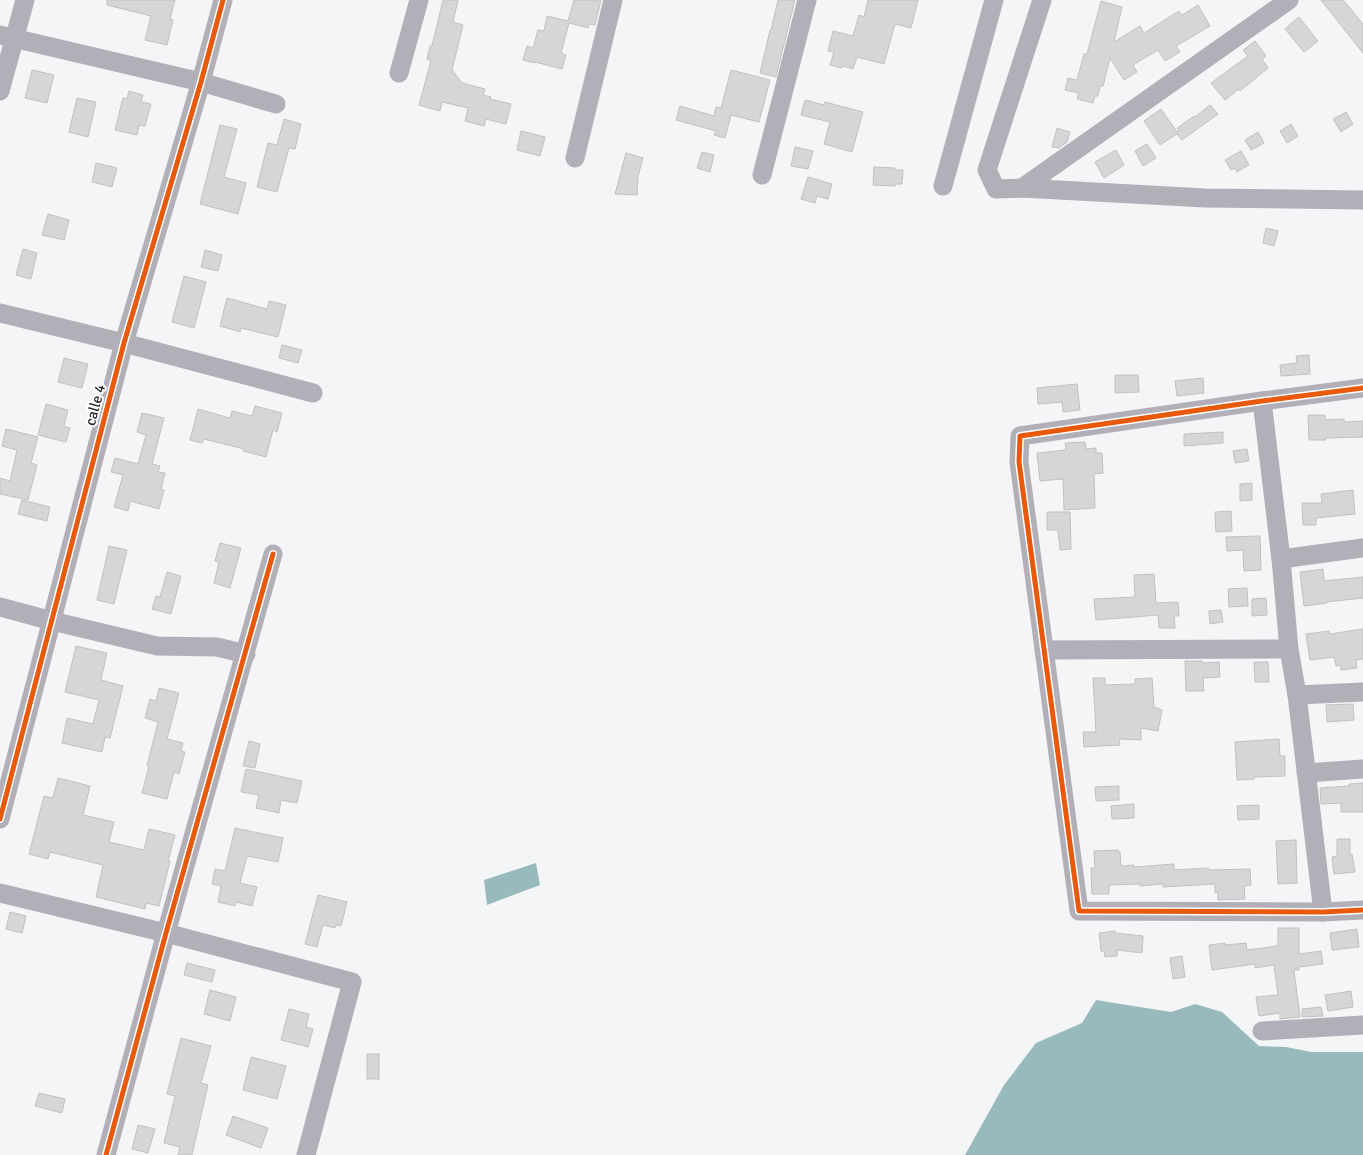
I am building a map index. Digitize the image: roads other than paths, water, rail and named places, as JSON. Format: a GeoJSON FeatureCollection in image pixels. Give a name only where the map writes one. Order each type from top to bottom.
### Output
{"type":"FeatureCollection","features":[{"type":"Feature","properties":{"kind":"street"},"geometry":{"type":"LineString","coordinates":[[0,91],[7,37],[25,0]]}},
{"type":"Feature","properties":{"kind":"street","name":"calle 4"},"geometry":{"type":"LineString","coordinates":[[0,819],[124,342],[201,82],[223,0]]}},
{"type":"Feature","properties":{"kind":"street"},"geometry":{"type":"LineString","coordinates":[[400,73],[419,0]]}},
{"type":"Feature","properties":{"kind":"street"},"geometry":{"type":"LineString","coordinates":[[574,158],[613,0]]}},
{"type":"Feature","properties":{"kind":"street"},"geometry":{"type":"LineString","coordinates":[[762,175],[807,0]]}},
{"type":"Feature","properties":{"kind":"street"},"geometry":{"type":"LineString","coordinates":[[1042,0],[987,170],[996,189],[1022,188],[1205,198],[1363,200]]}},
{"type":"Feature","properties":{"kind":"street"},"geometry":{"type":"LineString","coordinates":[[1022,188],[1289,0]]}},
{"type":"Feature","properties":{"kind":"street"},"geometry":{"type":"LineString","coordinates":[[943,186],[993,1]]}},
{"type":"Feature","properties":{"kind":"street"},"geometry":{"type":"LineString","coordinates":[[7,37],[201,82],[276,104]]}},
{"type":"Feature","properties":{"kind":"street"},"geometry":{"type":"LineString","coordinates":[[0,313],[124,342],[313,392]]}},
{"type":"Feature","properties":{"kind":"street"},"geometry":{"type":"LineString","coordinates":[[1363,388],[1020,436],[1019,462],[1078,911],[1322,912],[1363,910]]}},
{"type":"Feature","properties":{"kind":"street"},"geometry":{"type":"LineString","coordinates":[[1262,401],[1281,559],[1289,648],[1297,695],[1322,912]]}},
{"type":"Feature","properties":{"kind":"street"},"geometry":{"type":"LineString","coordinates":[[1281,559],[1363,548]]}},
{"type":"Feature","properties":{"kind":"street"},"geometry":{"type":"LineString","coordinates":[[106,1155],[166,933],[273,554]]}},
{"type":"Feature","properties":{"kind":"street"},"geometry":{"type":"LineString","coordinates":[[0,607],[157,646],[217,647],[246,654]]}},
{"type":"Feature","properties":{"kind":"street"},"geometry":{"type":"LineString","coordinates":[[1044,650],[1289,648]]}},
{"type":"Feature","properties":{"kind":"street"},"geometry":{"type":"LineString","coordinates":[[1297,695],[1363,692]]}},
{"type":"Feature","properties":{"kind":"street"},"geometry":{"type":"LineString","coordinates":[[1306,773],[1363,769]]}},
{"type":"Feature","properties":{"kind":"street"},"geometry":{"type":"LineString","coordinates":[[0,893],[166,933],[352,982],[306,1155]]}},
{"type":"Feature","properties":{"kind":"street"},"geometry":{"type":"LineString","coordinates":[[1262,1031],[1363,1025]]}},
{"type":"Feature","properties":{"kind":"water"},"geometry":{"type":"Polygon","coordinates":[[[536,863],[540,885],[487,905],[484,880],[536,863]]]}},
{"type":"Feature","properties":{"kind":"water"},"geometry":{"type":"Polygon","coordinates":[[[1096,1000],[1171,1012],[1195,1004],[1222,1012],[1259,1046],[1286,1047],[1311,1052],[1363,1052],[1363,1155],[965,1155],[1004,1085],[1036,1043],[1082,1023],[1096,1000]]]}}]}
